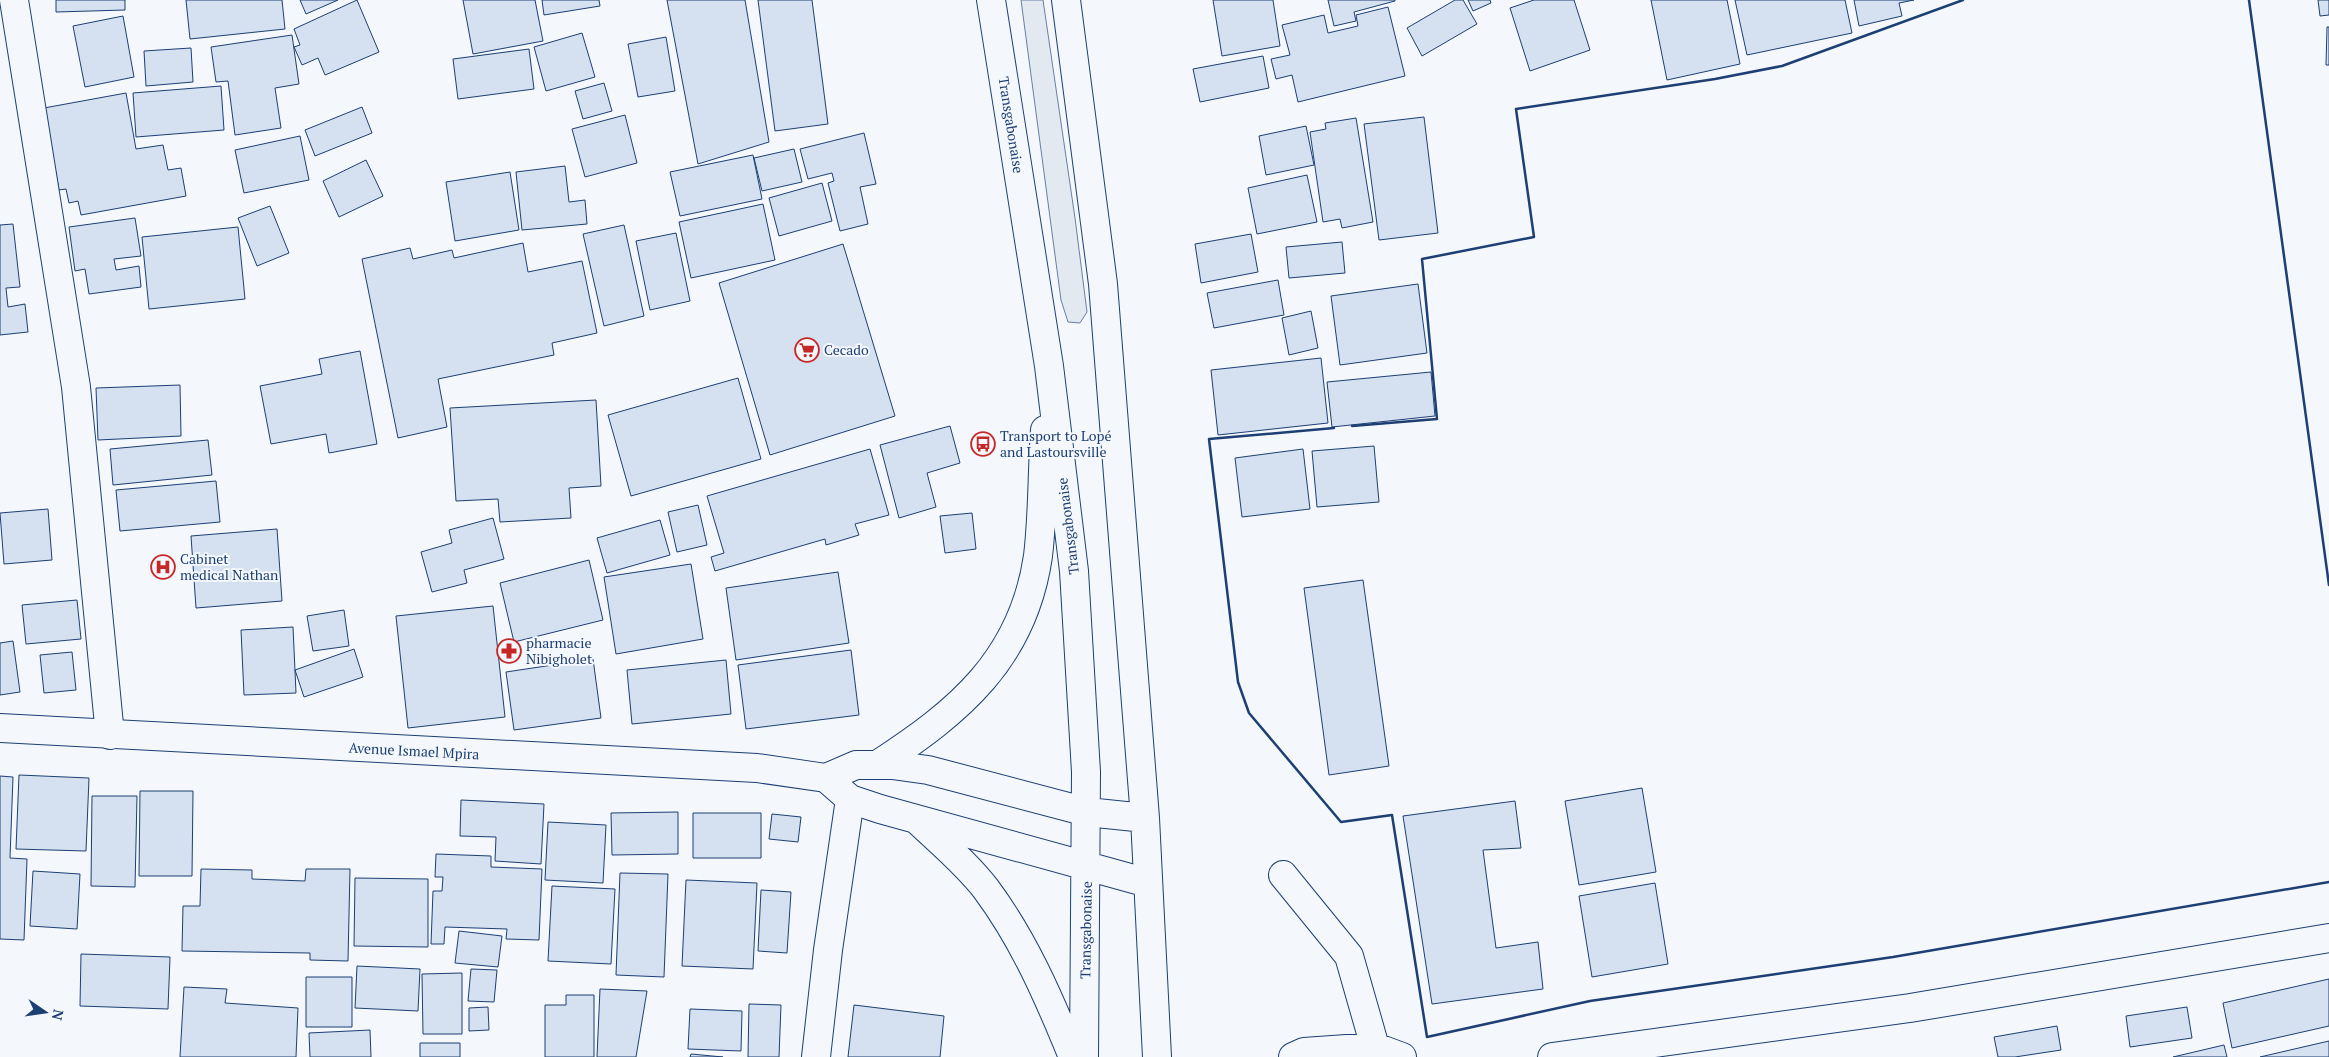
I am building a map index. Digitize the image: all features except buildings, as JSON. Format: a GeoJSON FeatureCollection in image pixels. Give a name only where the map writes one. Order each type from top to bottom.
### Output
{"type":"FeatureCollection","features":[{"type":"Feature","properties":{"kind":"main road"},"geometry":{"type":"LineString","coordinates":[[14,0],[76,387],[110,735]]}},
{"type":"Feature","properties":{"kind":"main road","name":"Transgabonaise"},"geometry":{"type":"LineString","coordinates":[[992,0],[1049,366],[1074,571],[1086,763],[1087,866],[1084,1057]]}},
{"type":"Feature","properties":{"kind":"main road"},"geometry":{"type":"LineString","coordinates":[[1066,0],[1103,284],[1145,818],[1156,1057]]}},
{"type":"Feature","properties":{"kind":"main road"},"geometry":{"type":"LineString","coordinates":[[877,765],[906,746],[972,692],[997,663],[1016,632],[1029,595],[1038,556],[1049,366]]}},
{"type":"Feature","properties":{"kind":"main road","name":"Avenue Ismael Mpira"},"geometry":{"type":"LineString","coordinates":[[0,728],[757,768],[826,778]]}},
{"type":"Feature","properties":{"kind":"main road"},"geometry":{"type":"LineString","coordinates":[[1145,818],[1087,812],[928,770],[892,765],[856,766],[826,778],[850,799],[1148,883]]}},
{"type":"Feature","properties":{"kind":"main road"},"geometry":{"type":"LineString","coordinates":[[816,1057],[828,950],[850,799]]}},
{"type":"Feature","properties":{"kind":"main road"},"geometry":{"type":"LineString","coordinates":[[914,818],[985,888],[1004,916],[1025,948],[1073,1057]]}},
{"type":"Feature","properties":{"kind":"main road"},"geometry":{"type":"LineString","coordinates":[[1282,875],[1349,956],[1375,1047]]}},
{"type":"Feature","properties":{"kind":"main road"},"geometry":{"type":"LineString","coordinates":[[1552,1057],[1910,1008],[2329,938]]}},
{"type":"Feature","properties":{"kind":"main road"},"geometry":{"type":"LineString","coordinates":[[1293,1057],[1304,1052],[1375,1047],[1402,1057]]}},
{"type":"Feature","properties":{"kind":"shaded area"},"geometry":{"type":"Polygon","coordinates":[[[1021,0],[1043,0],[1087,312],[1080,323],[1068,322],[1061,300],[1021,0]]]}},
{"type":"Feature","properties":{"kind":"wall"},"geometry":{"type":"LineString","coordinates":[[1352,426],[1437,419],[1422,259],[1534,237],[1516,109],[1715,79],[1782,66],[1963,0]]}},
{"type":"Feature","properties":{"kind":"wall"},"geometry":{"type":"LineString","coordinates":[[2249,0],[2329,585]]}},
{"type":"Feature","properties":{"kind":"wall"},"geometry":{"type":"LineString","coordinates":[[1334,428],[1209,439],[1238,682],[1249,713],[1341,822],[1392,815],[1427,1037],[1590,1001],[1893,957],[2329,882]]}},
{"type":"Feature","properties":{"kind":"place","name":"Cecado"},"geometry":{"type":"Point","coordinates":[807,350]}},
{"type":"Feature","properties":{"kind":"place","name":"Transport to Lopé and Lastoursville"},"geometry":{"type":"Point","coordinates":[983,444]}},
{"type":"Feature","properties":{"kind":"place","name":"Cabinet medical Nathan"},"geometry":{"type":"Point","coordinates":[163,567]}},
{"type":"Feature","properties":{"kind":"place","name":"pharmacie Nibigholet"},"geometry":{"type":"Point","coordinates":[509,651]}}]}
